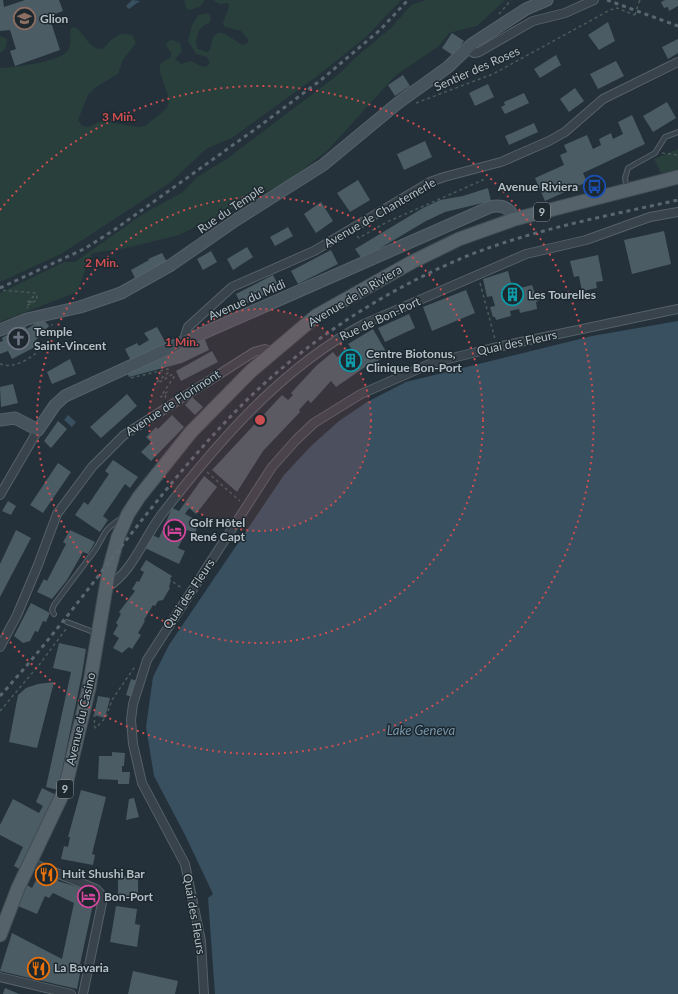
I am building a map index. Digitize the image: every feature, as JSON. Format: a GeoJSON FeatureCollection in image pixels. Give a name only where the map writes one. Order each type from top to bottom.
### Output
{"type":"FeatureCollection","features":[{"type":"Feature","properties":{"kind":"main road","name":"Avenue de la Riviera"},"geometry":{"type":"LineString","coordinates":[[98,634],[106,588],[118,538],[128,514],[139,497],[191,432],[230,390],[272,352],[316,316],[405,266],[459,239],[515,219],[678,177]]}},
{"type":"Feature","properties":{"kind":"main road","name":"Avenue du Casino"},"geometry":{"type":"LineString","coordinates":[[0,935],[18,888],[65,789],[83,713],[98,634]]}},
{"type":"Feature","properties":{"kind":"street","name":"Rue du Temple"},"geometry":{"type":"LineString","coordinates":[[0,330],[27,319],[80,307],[122,292],[171,265],[227,226],[323,165],[394,106],[453,64],[466,49],[520,12],[534,4],[547,0]]}},
{"type":"Feature","properties":{"kind":"street"},"geometry":{"type":"LineString","coordinates":[[466,49],[474,53],[479,52],[533,21],[566,13],[594,0]]}},
{"type":"Feature","properties":{"kind":"street","name":"Avenue de Chantemerle"},"geometry":{"type":"LineString","coordinates":[[183,342],[188,327],[232,287],[314,251],[352,230],[430,182],[501,162],[553,139],[565,132],[603,99],[678,62]]}},
{"type":"Feature","properties":{"kind":"street","name":"Avenue du Midi"},"geometry":{"type":"LineString","coordinates":[[38,430],[55,404],[65,396],[183,342],[490,207],[500,206],[507,208],[515,219]]}},
{"type":"Feature","properties":{"kind":"street","name":"Rue de Bon-Port"},"geometry":{"type":"LineString","coordinates":[[106,588],[125,574],[158,519],[201,466],[233,430],[278,386],[340,337],[364,324],[526,254],[586,240],[650,217],[678,212]]}},
{"type":"Feature","properties":{"kind":"street","name":"Quai des Fleurs"},"geometry":{"type":"LineString","coordinates":[[204,994],[201,941],[185,864],[142,783],[131,729],[133,704],[147,660],[272,467],[296,440],[314,423],[361,394],[432,362],[678,309]]}},
{"type":"Feature","properties":{"kind":"street","name":"Avenue de Florimont"},"geometry":{"type":"LineString","coordinates":[[0,646],[17,615],[57,514],[77,486],[104,453],[124,435],[254,352],[266,349],[272,352]]}},
{"type":"Feature","properties":{"kind":"street"},"geometry":{"type":"LineString","coordinates":[[0,420],[15,418],[38,430],[0,495]]}},
{"type":"Feature","properties":{"kind":"street"},"geometry":{"type":"LineString","coordinates":[[30,862],[96,889],[100,893],[102,903],[83,994]]}},
{"type":"Feature","properties":{"kind":"street"},"geometry":{"type":"LineString","coordinates":[[0,977],[71,994]]}},
{"type":"Feature","properties":{"kind":"lane"},"geometry":{"type":"LineString","coordinates":[[627,189],[625,178],[628,168],[655,153],[665,137],[678,132]]}},
{"type":"Feature","properties":{"kind":"lane"},"geometry":{"type":"LineString","coordinates":[[54,614],[52,610],[54,605],[94,551],[104,532],[108,527],[128,514]]}},
{"type":"Feature","properties":{"kind":"lane"},"geometry":{"type":"LineString","coordinates":[[69,622],[98,634]]}},
{"type":"Feature","properties":{"kind":"path","name":"Sentier des Roses"},"geometry":{"type":"LineString","coordinates":[[415,104],[493,74],[526,58],[559,36],[610,10],[617,8],[635,15],[640,1]]}},
{"type":"Feature","properties":{"kind":"path"},"geometry":{"type":"LineString","coordinates":[[655,153],[678,155]]}},
{"type":"Feature","properties":{"kind":"path"},"geometry":{"type":"LineString","coordinates":[[352,230],[359,238],[387,222],[483,180],[480,169]]}},
{"type":"Feature","properties":{"kind":"path"},"geometry":{"type":"LineString","coordinates":[[478,275],[497,347]]}},
{"type":"Feature","properties":{"kind":"path"},"geometry":{"type":"LineString","coordinates":[[0,286],[2,290],[36,293],[37,298],[34,296],[27,303],[35,302],[26,306],[29,310]]}},
{"type":"Feature","properties":{"kind":"path"},"geometry":{"type":"LineString","coordinates":[[0,364],[12,366],[28,358],[47,342],[53,326],[49,314]]}},
{"type":"Feature","properties":{"kind":"path"},"geometry":{"type":"LineString","coordinates":[[125,379],[168,369],[169,372],[157,382],[158,383],[173,374],[174,377],[161,396],[162,397],[167,392],[162,410]]}},
{"type":"Feature","properties":{"kind":"path"},"geometry":{"type":"LineString","coordinates":[[201,466],[239,500]]}},
{"type":"Feature","properties":{"kind":"path"},"geometry":{"type":"LineString","coordinates":[[173,582],[190,593]]}},
{"type":"Feature","properties":{"kind":"path"},"geometry":{"type":"LineString","coordinates":[[0,711],[39,665],[69,622]]}},
{"type":"Feature","properties":{"kind":"path"},"geometry":{"type":"LineString","coordinates":[[83,713],[95,716],[94,726],[97,728],[106,717],[112,700],[139,661]]}},
{"type":"Feature","properties":{"kind":"green space"},"geometry":{"type":"Polygon","coordinates":[[[184,0],[205,0],[200,7],[189,10],[186,8],[184,0]]]}},
{"type":"Feature","properties":{"kind":"green space"},"geometry":{"type":"Polygon","coordinates":[[[213,0],[401,0],[366,37],[316,77],[232,138],[206,149],[171,182],[61,254],[0,282],[0,68],[37,63],[57,58],[68,50],[71,28],[74,27],[78,29],[90,44],[98,49],[103,49],[116,36],[128,34],[133,36],[136,43],[123,60],[118,74],[96,87],[88,95],[78,120],[82,126],[88,127],[101,121],[138,127],[145,126],[167,108],[169,99],[160,72],[160,64],[170,58],[171,53],[166,45],[168,41],[173,40],[180,43],[182,51],[175,59],[181,64],[191,61],[203,67],[210,63],[207,57],[196,54],[188,41],[192,25],[198,15],[208,13],[211,16],[210,22],[200,29],[197,35],[196,44],[198,49],[208,52],[215,34],[218,33],[224,33],[243,45],[248,42],[248,39],[241,31],[225,27],[223,23],[229,7],[228,3],[219,4],[213,0]]]}},
{"type":"Feature","properties":{"kind":"green space"},"geometry":{"type":"Polygon","coordinates":[[[426,0],[505,0],[477,26],[449,33],[439,46],[395,76],[328,150],[288,181],[179,235],[126,248],[92,253],[77,292],[0,322],[0,293],[64,262],[75,262],[143,214],[183,192],[197,177],[228,158],[339,74],[356,57],[391,28],[411,5],[426,0]]]}},
{"type":"Feature","properties":{"kind":"green space"},"geometry":{"type":"Polygon","coordinates":[[[0,36],[7,39],[7,43],[4,50],[0,53],[0,36]]]}},
{"type":"Feature","properties":{"kind":"green space"},"geometry":{"type":"Polygon","coordinates":[[[678,149],[678,170],[661,173],[654,159],[678,149]]]}},
{"type":"Feature","properties":{"kind":"water"},"geometry":{"type":"Polygon","coordinates":[[[132,0],[140,1],[129,9],[126,6],[132,0]]]}},
{"type":"Feature","properties":{"kind":"water","name":"Lake Geneva"},"geometry":{"type":"Polygon","coordinates":[[[678,321],[678,994],[215,994],[208,898],[213,894],[185,835],[154,776],[146,727],[153,677],[169,645],[284,475],[311,446],[339,421],[367,402],[406,382],[592,336],[678,321]]]}},
{"type":"Feature","properties":{"kind":"water"},"geometry":{"type":"Polygon","coordinates":[[[68,415],[76,422],[72,427],[64,420],[68,415]]]}},
{"type":"Feature","properties":{"kind":"building"},"geometry":{"type":"Polygon","coordinates":[[[0,0],[3,0],[4,7],[25,0],[59,0],[63,11],[49,16],[60,50],[15,66],[10,51],[16,49],[10,30],[0,31],[0,0]]]}},
{"type":"Feature","properties":{"kind":"building"},"geometry":{"type":"Polygon","coordinates":[[[665,0],[678,0],[678,6],[669,11],[668,7],[664,8],[661,2],[665,0]]]}},
{"type":"Feature","properties":{"kind":"building"},"geometry":{"type":"Polygon","coordinates":[[[608,22],[615,41],[599,50],[588,35],[608,22]]]}},
{"type":"Feature","properties":{"kind":"building"},"geometry":{"type":"Polygon","coordinates":[[[452,33],[464,41],[454,56],[442,48],[452,33]]]}},
{"type":"Feature","properties":{"kind":"building"},"geometry":{"type":"Polygon","coordinates":[[[678,39],[678,53],[668,59],[662,47],[678,39]]]}},
{"type":"Feature","properties":{"kind":"building"},"geometry":{"type":"Polygon","coordinates":[[[556,55],[561,65],[540,78],[534,69],[556,55]]]}},
{"type":"Feature","properties":{"kind":"building"},"geometry":{"type":"Polygon","coordinates":[[[616,61],[624,76],[598,89],[590,74],[616,61]]]}},
{"type":"Feature","properties":{"kind":"building"},"geometry":{"type":"Polygon","coordinates":[[[403,75],[410,86],[395,96],[388,85],[403,75]]]}},
{"type":"Feature","properties":{"kind":"building"},"geometry":{"type":"Polygon","coordinates":[[[488,84],[494,97],[475,106],[469,93],[488,84]]]}},
{"type":"Feature","properties":{"kind":"building"},"geometry":{"type":"Polygon","coordinates":[[[575,88],[584,101],[569,112],[560,99],[575,88]]]}},
{"type":"Feature","properties":{"kind":"building"},"geometry":{"type":"Polygon","coordinates":[[[524,93],[529,103],[505,114],[501,107],[505,105],[504,102],[524,93]]]}},
{"type":"Feature","properties":{"kind":"building"},"geometry":{"type":"Polygon","coordinates":[[[667,102],[676,118],[653,132],[643,116],[667,102]]]}},
{"type":"Feature","properties":{"kind":"building"},"geometry":{"type":"Polygon","coordinates":[[[632,115],[645,144],[583,173],[587,182],[545,201],[535,178],[564,165],[560,155],[567,152],[564,145],[587,135],[593,149],[601,145],[599,139],[611,133],[613,139],[623,134],[618,122],[632,115]]]}},
{"type":"Feature","properties":{"kind":"building"},"geometry":{"type":"Polygon","coordinates":[[[534,123],[538,132],[509,145],[505,136],[534,123]]]}},
{"type":"Feature","properties":{"kind":"building"},"geometry":{"type":"Polygon","coordinates":[[[425,141],[432,157],[404,170],[397,154],[425,141]]]}},
{"type":"Feature","properties":{"kind":"building"},"geometry":{"type":"Polygon","coordinates":[[[358,180],[370,200],[350,212],[337,193],[358,180]]]}},
{"type":"Feature","properties":{"kind":"building"},"geometry":{"type":"Polygon","coordinates":[[[488,188],[491,201],[445,212],[426,221],[362,259],[355,249],[423,208],[440,200],[463,196],[488,188]]]}},
{"type":"Feature","properties":{"kind":"building"},"geometry":{"type":"Polygon","coordinates":[[[321,202],[333,221],[316,233],[304,214],[321,202]]]}},
{"type":"Feature","properties":{"kind":"building"},"geometry":{"type":"Polygon","coordinates":[[[288,227],[293,236],[275,246],[270,237],[288,227]]]}},
{"type":"Feature","properties":{"kind":"building"},"geometry":{"type":"Polygon","coordinates":[[[664,231],[671,264],[632,274],[624,240],[664,231]]]}},
{"type":"Feature","properties":{"kind":"building"},"geometry":{"type":"Polygon","coordinates":[[[247,247],[253,257],[233,270],[227,259],[247,247]]]}},
{"type":"Feature","properties":{"kind":"building"},"geometry":{"type":"Polygon","coordinates":[[[331,250],[338,264],[298,284],[291,271],[331,250]]]}},
{"type":"Feature","properties":{"kind":"building"},"geometry":{"type":"Polygon","coordinates":[[[211,251],[217,262],[203,270],[197,259],[211,251]]]}},
{"type":"Feature","properties":{"kind":"building"},"geometry":{"type":"Polygon","coordinates":[[[162,253],[167,262],[136,280],[131,270],[149,260],[148,259],[162,253]]]}},
{"type":"Feature","properties":{"kind":"building"},"geometry":{"type":"Polygon","coordinates":[[[598,255],[603,281],[596,282],[597,288],[582,291],[579,276],[574,277],[570,261],[598,255]]]}},
{"type":"Feature","properties":{"kind":"building","name":"Les Tourelles"},"geometry":{"type":"Polygon","coordinates":[[[508,271],[513,290],[532,285],[535,294],[538,294],[539,301],[536,302],[537,309],[520,313],[519,309],[510,311],[511,316],[496,320],[495,317],[493,317],[490,307],[495,306],[492,296],[487,297],[483,279],[508,271]]]}},
{"type":"Feature","properties":{"kind":"building"},"geometry":{"type":"Polygon","coordinates":[[[273,275],[279,287],[242,306],[236,294],[273,275]]]}},
{"type":"Feature","properties":{"kind":"building"},"geometry":{"type":"Polygon","coordinates":[[[466,290],[475,313],[432,331],[423,307],[466,290]]]}},
{"type":"Feature","properties":{"kind":"building"},"geometry":{"type":"Polygon","coordinates":[[[409,314],[415,328],[385,342],[378,328],[409,314]]]}},
{"type":"Feature","properties":{"kind":"building","name":"Temple Saint-Vincent"},"geometry":{"type":"Polygon","coordinates":[[[44,320],[49,326],[35,341],[37,346],[12,359],[8,351],[0,354],[0,342],[3,341],[2,338],[24,325],[27,329],[39,321],[44,320]]]}},
{"type":"Feature","properties":{"kind":"building"},"geometry":{"type":"Polygon","coordinates":[[[157,327],[167,345],[131,361],[125,349],[137,343],[139,346],[149,340],[144,333],[157,327]]]}},
{"type":"Feature","properties":{"kind":"building"},"geometry":{"type":"Polygon","coordinates":[[[373,329],[388,355],[369,366],[368,365],[336,387],[331,381],[311,403],[308,400],[299,410],[300,412],[263,451],[237,492],[212,470],[282,395],[288,400],[293,395],[291,393],[317,365],[333,352],[337,357],[351,348],[348,344],[373,329]]]}},
{"type":"Feature","properties":{"kind":"building"},"geometry":{"type":"Polygon","coordinates":[[[204,337],[209,350],[182,363],[129,377],[127,372],[204,337]]]}},
{"type":"Feature","properties":{"kind":"building"},"geometry":{"type":"Polygon","coordinates":[[[212,351],[218,362],[181,381],[176,371],[212,351]]]}},
{"type":"Feature","properties":{"kind":"building"},"geometry":{"type":"Polygon","coordinates":[[[70,359],[76,374],[52,384],[47,372],[70,359]]]}},
{"type":"Feature","properties":{"kind":"building"},"geometry":{"type":"Polygon","coordinates":[[[13,384],[18,403],[1,407],[0,387],[13,384]]]}},
{"type":"Feature","properties":{"kind":"building"},"geometry":{"type":"Polygon","coordinates":[[[127,394],[137,406],[101,438],[90,427],[127,394]]]}},
{"type":"Feature","properties":{"kind":"building"},"geometry":{"type":"Polygon","coordinates":[[[192,397],[203,407],[195,415],[185,405],[192,397]]]}},
{"type":"Feature","properties":{"kind":"building"},"geometry":{"type":"Polygon","coordinates":[[[172,415],[184,427],[151,461],[141,452],[151,442],[146,437],[156,427],[158,429],[172,415]]]}},
{"type":"Feature","properties":{"kind":"building"},"geometry":{"type":"Polygon","coordinates":[[[58,421],[67,429],[51,448],[44,441],[58,421]]]}},
{"type":"Feature","properties":{"kind":"building"},"geometry":{"type":"Polygon","coordinates":[[[113,460],[138,477],[130,488],[125,484],[103,516],[108,520],[100,532],[75,515],[84,502],[88,505],[109,474],[105,471],[113,460]]]}},
{"type":"Feature","properties":{"kind":"building"},"geometry":{"type":"Polygon","coordinates":[[[58,463],[71,472],[43,513],[30,505],[58,463]]]}},
{"type":"Feature","properties":{"kind":"building"},"geometry":{"type":"Polygon","coordinates":[[[204,476],[217,487],[196,514],[189,508],[185,514],[200,522],[195,533],[187,530],[178,548],[185,551],[179,564],[145,548],[152,535],[159,538],[172,508],[179,511],[204,476]]]}},
{"type":"Feature","properties":{"kind":"building"},"geometry":{"type":"Polygon","coordinates":[[[8,501],[16,506],[11,515],[2,511],[8,501]]]}},
{"type":"Feature","properties":{"kind":"building"},"geometry":{"type":"Polygon","coordinates":[[[16,530],[31,538],[0,597],[0,564],[16,530]]]}},
{"type":"Feature","properties":{"kind":"building"},"geometry":{"type":"Polygon","coordinates":[[[70,530],[95,542],[88,554],[83,552],[67,580],[52,599],[37,592],[44,579],[47,581],[66,544],[63,542],[70,530]]]}},
{"type":"Feature","properties":{"kind":"building"},"geometry":{"type":"Polygon","coordinates":[[[146,560],[172,576],[170,579],[170,588],[163,600],[158,601],[155,606],[153,605],[138,633],[141,635],[132,649],[129,647],[122,653],[113,648],[119,638],[113,634],[118,625],[116,623],[121,614],[119,612],[135,591],[132,589],[137,581],[139,582],[144,572],[140,570],[146,560]]]}},
{"type":"Feature","properties":{"kind":"building"},"geometry":{"type":"Polygon","coordinates":[[[31,603],[50,613],[46,622],[43,621],[38,632],[35,631],[30,641],[23,643],[14,636],[31,603]]]}},
{"type":"Feature","properties":{"kind":"building"},"geometry":{"type":"Polygon","coordinates":[[[59,643],[86,649],[58,790],[46,787],[71,672],[53,668],[59,643]]]}},
{"type":"Feature","properties":{"kind":"building"},"geometry":{"type":"Polygon","coordinates":[[[131,679],[137,681],[132,697],[126,695],[131,679]]]}},
{"type":"Feature","properties":{"kind":"building"},"geometry":{"type":"Polygon","coordinates":[[[54,682],[37,748],[9,742],[18,695],[26,688],[38,684],[54,682]]]}},
{"type":"Feature","properties":{"kind":"building"},"geometry":{"type":"Polygon","coordinates":[[[98,696],[110,698],[105,718],[94,715],[98,696]]]}},
{"type":"Feature","properties":{"kind":"building"},"geometry":{"type":"Polygon","coordinates":[[[112,752],[125,753],[122,772],[130,772],[129,784],[118,784],[118,780],[98,779],[99,756],[112,756],[112,752]]]}},
{"type":"Feature","properties":{"kind":"building"},"geometry":{"type":"Polygon","coordinates":[[[42,788],[56,795],[21,870],[14,866],[23,847],[0,835],[0,825],[13,799],[39,813],[43,806],[36,802],[42,788]]]}},
{"type":"Feature","properties":{"kind":"building"},"geometry":{"type":"Polygon","coordinates":[[[81,790],[106,797],[92,854],[95,855],[93,865],[61,859],[64,846],[68,847],[70,837],[68,837],[81,790]]]}},
{"type":"Feature","properties":{"kind":"building"},"geometry":{"type":"Polygon","coordinates":[[[134,798],[139,817],[126,820],[129,799],[134,798]]]}},
{"type":"Feature","properties":{"kind":"building"},"geometry":{"type":"Polygon","coordinates":[[[41,871],[58,879],[58,881],[87,890],[87,893],[92,894],[91,899],[94,900],[80,964],[82,964],[77,989],[0,971],[12,933],[62,959],[74,903],[53,893],[49,898],[45,896],[37,914],[18,906],[27,885],[32,888],[41,871]]]}},
{"type":"Feature","properties":{"kind":"building"},"geometry":{"type":"Polygon","coordinates":[[[118,876],[138,877],[138,897],[118,897],[118,876]]]}},
{"type":"Feature","properties":{"kind":"building"},"geometry":{"type":"Polygon","coordinates":[[[116,906],[137,909],[135,924],[140,925],[137,947],[110,942],[116,906]]]}},
{"type":"Feature","properties":{"kind":"building"},"geometry":{"type":"Polygon","coordinates":[[[133,971],[178,981],[175,994],[128,994],[133,971]]]}},
{"type":"Feature","properties":{"kind":"building"},"geometry":{"type":"Polygon","coordinates":[[[5,988],[19,994],[3,994],[5,988]]]}},
{"type":"Feature","properties":{"kind":"railway"},"geometry":{"type":"LineString","coordinates":[[0,288],[84,249],[114,230],[261,125],[321,80],[380,30],[408,0]]}},
{"type":"Feature","properties":{"kind":"railway"},"geometry":{"type":"LineString","coordinates":[[607,0],[678,26]]}},
{"type":"Feature","properties":{"kind":"railway"},"geometry":{"type":"LineString","coordinates":[[0,696],[63,621],[185,467],[218,430],[276,373],[326,334],[353,316],[409,283],[467,256],[493,246],[545,231],[678,200]]}},
{"type":"Feature","properties":{"kind":"place","name":"Glion"},"geometry":{"type":"Point","coordinates":[24,19]}},
{"type":"Feature","properties":{"kind":"place","name":"Avenue Riviera"},"geometry":{"type":"Point","coordinates":[594,187]}},
{"type":"Feature","properties":{"kind":"place","name":"Les Tourelles"},"geometry":{"type":"Point","coordinates":[512,295]}},
{"type":"Feature","properties":{"kind":"place","name":"Temple Saint-Vincent"},"geometry":{"type":"Point","coordinates":[19,339]}},
{"type":"Feature","properties":{"kind":"place","name":"Centre Biotonus, Clinique Bon-Port"},"geometry":{"type":"Point","coordinates":[350,361]}},
{"type":"Feature","properties":{"kind":"place","name":"Golf Hôtel René Capt"},"geometry":{"type":"Point","coordinates":[175,530]}},
{"type":"Feature","properties":{"kind":"place","name":"Huit Shushi Bar"},"geometry":{"type":"Point","coordinates":[47,874]}},
{"type":"Feature","properties":{"kind":"place","name":"Bon-Port"},"geometry":{"type":"Point","coordinates":[88,897]}},
{"type":"Feature","properties":{"kind":"place","name":"La Bavaria"},"geometry":{"type":"Point","coordinates":[38,968]}}]}
